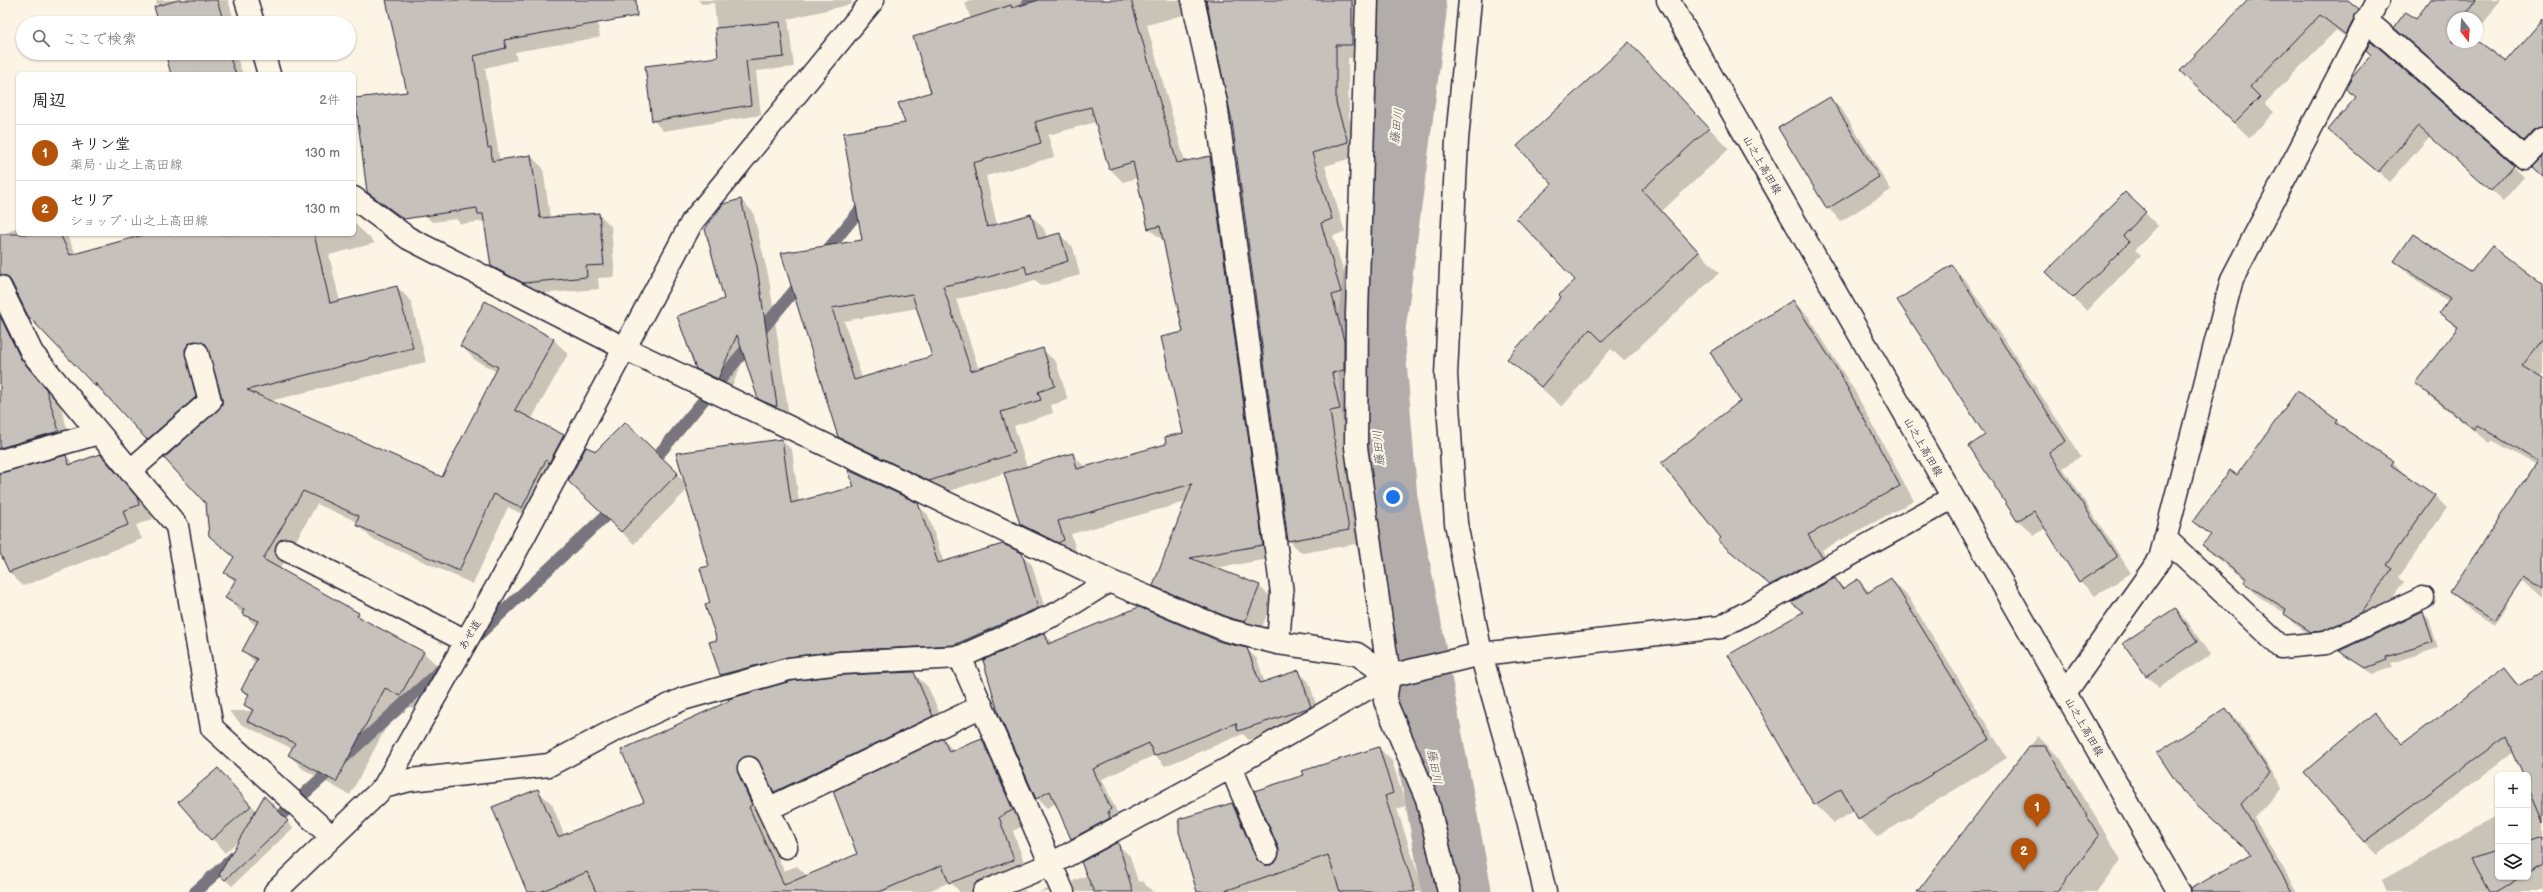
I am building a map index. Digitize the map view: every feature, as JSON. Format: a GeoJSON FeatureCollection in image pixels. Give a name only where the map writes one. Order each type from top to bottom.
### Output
{"type":"FeatureCollection","features":[{"type":"Feature","properties":{"kind":"street"},"geometry":{"type":"LineString","coordinates":[[246,0],[251,16]]}},
{"type":"Feature","properties":{"kind":"street","name":"あぜ道"},"geometry":{"type":"LineString","coordinates":[[275,892],[384,787],[466,641],[692,222],[873,0]]}},
{"type":"Feature","properties":{"kind":"street"},"geometry":{"type":"LineString","coordinates":[[1193,0],[1216,103],[1282,593],[1278,644]]}},
{"type":"Feature","properties":{"kind":"street"},"geometry":{"type":"LineString","coordinates":[[1367,0],[1356,314],[1356,447],[1398,674],[1385,701],[1426,798],[1449,892]]}},
{"type":"Feature","properties":{"kind":"street"},"geometry":{"type":"LineString","coordinates":[[1470,0],[1457,140],[1446,375],[1456,523],[1481,654],[1528,820],[1544,892]]}},
{"type":"Feature","properties":{"kind":"street","name":"山之上高田線"},"geometry":{"type":"LineString","coordinates":[[1668,0],[2179,892]]}},
{"type":"Feature","properties":{"kind":"street"},"geometry":{"type":"LineString","coordinates":[[2065,693],[2160,559],[2232,279],[2366,20],[2378,0]]}},
{"type":"Feature","properties":{"kind":"street"},"geometry":{"type":"LineString","coordinates":[[2366,20],[2525,158],[2543,139]]}},
{"type":"Feature","properties":{"kind":"street"},"geometry":{"type":"LineString","coordinates":[[265,60],[268,72]]}},
{"type":"Feature","properties":{"kind":"street"},"geometry":{"type":"LineString","coordinates":[[356,199],[408,238],[624,348],[1109,581],[1226,630],[1278,644],[1357,654],[1398,674]]}},
{"type":"Feature","properties":{"kind":"street"},"geometry":{"type":"LineString","coordinates":[[0,287],[32,353],[177,526],[212,728],[332,837]]}},
{"type":"Feature","properties":{"kind":"street"},"geometry":{"type":"LineString","coordinates":[[130,471],[210,401],[197,352]]}},
{"type":"Feature","properties":{"kind":"street"},"geometry":{"type":"LineString","coordinates":[[0,461],[99,434]]}},
{"type":"Feature","properties":{"kind":"street"},"geometry":{"type":"LineString","coordinates":[[984,892],[1051,864],[1231,767],[1398,674],[1481,654],[1721,627],[1952,498]]}},
{"type":"Feature","properties":{"kind":"street"},"geometry":{"type":"LineString","coordinates":[[2165,538],[2281,647],[2326,643],[2423,598]]}},
{"type":"Feature","properties":{"kind":"street"},"geometry":{"type":"LineString","coordinates":[[287,550],[466,641]]}},
{"type":"Feature","properties":{"kind":"street"},"geometry":{"type":"LineString","coordinates":[[384,787],[410,780],[549,765],[613,731],[683,699],[789,669],[842,663],[960,657],[1058,613],[1109,581]]}},
{"type":"Feature","properties":{"kind":"street"},"geometry":{"type":"LineString","coordinates":[[960,657],[1063,892]]}},
{"type":"Feature","properties":{"kind":"street"},"geometry":{"type":"LineString","coordinates":[[768,809],[982,706]]}},
{"type":"Feature","properties":{"kind":"street"},"geometry":{"type":"LineString","coordinates":[[1231,767],[1267,853]]}},
{"type":"Feature","properties":{"kind":"street"},"geometry":{"type":"LineString","coordinates":[[749,768],[786,847]]}},
{"type":"Feature","properties":{"kind":"building"},"geometry":{"type":"Polygon","coordinates":[[[178,0],[217,0],[222,16],[157,16],[154,7],[178,0]]]}},
{"type":"Feature","properties":{"kind":"building"},"geometry":{"type":"Polygon","coordinates":[[[386,0],[636,0],[637,16],[504,40],[506,48],[474,56],[488,148],[491,147],[492,161],[531,155],[540,218],[599,213],[604,265],[586,266],[587,277],[523,283],[491,266],[483,214],[478,214],[477,208],[404,219],[367,192],[356,98],[407,92],[386,0]]]}},
{"type":"Feature","properties":{"kind":"building"},"geometry":{"type":"Polygon","coordinates":[[[1039,0],[1131,0],[1177,163],[1210,156],[1263,545],[1190,558],[1260,585],[1245,622],[1230,618],[1153,586],[1192,484],[1058,521],[1064,540],[1058,543],[1020,524],[1004,473],[1073,453],[1077,469],[1166,444],[1165,437],[1183,433],[1161,337],[1183,332],[1160,226],[1148,229],[1133,162],[1109,169],[1091,107],[1035,122],[1041,143],[973,163],[987,227],[1031,214],[1038,239],[1060,233],[1068,261],[1027,274],[1025,266],[989,277],[943,286],[971,371],[1043,348],[1055,386],[1038,392],[1041,400],[1001,412],[1015,453],[929,481],[838,437],[781,253],[862,240],[843,133],[905,123],[898,103],[931,92],[913,37],[1011,5],[1012,8],[1039,0]],[[912,294],[832,308],[854,380],[932,356],[912,294]]]}},
{"type":"Feature","properties":{"kind":"building"},"geometry":{"type":"Polygon","coordinates":[[[1206,0],[1352,0],[1352,45],[1336,45],[1336,103],[1348,142],[1312,153],[1332,219],[1321,223],[1341,292],[1332,295],[1344,341],[1344,370],[1332,373],[1340,409],[1330,411],[1349,530],[1288,541],[1232,121],[1206,0]]]}},
{"type":"Feature","properties":{"kind":"building"},"geometry":{"type":"Polygon","coordinates":[[[2248,0],[2348,0],[2359,9],[2346,35],[2320,15],[2250,87],[2260,97],[2234,123],[2180,71],[2248,0]]]}},
{"type":"Feature","properties":{"kind":"building"},"geometry":{"type":"Polygon","coordinates":[[[2430,0],[2476,0],[2468,12],[2447,12],[2447,48],[2483,48],[2483,45],[2506,62],[2543,19],[2543,127],[2534,130],[2524,141],[2394,28],[2405,12],[2416,19],[2430,0]]]}},
{"type":"Feature","properties":{"kind":"building"},"geometry":{"type":"Polygon","coordinates":[[[780,22],[784,57],[746,61],[751,105],[652,121],[645,66],[718,57],[715,28],[780,22]]]}},
{"type":"Feature","properties":{"kind":"building"},"geometry":{"type":"Polygon","coordinates":[[[2371,41],[2514,165],[2491,191],[2418,126],[2378,172],[2328,130],[2356,97],[2346,89],[2351,79],[2371,55],[2366,50],[2371,41]]]}},
{"type":"Feature","properties":{"kind":"building"},"geometry":{"type":"Polygon","coordinates":[[[1629,42],[1709,128],[1642,190],[1699,252],[1602,341],[1590,329],[1541,387],[1507,359],[1561,297],[1559,295],[1575,280],[1516,218],[1552,184],[1517,146],[1629,42]]]}},
{"type":"Feature","properties":{"kind":"building"},"geometry":{"type":"Polygon","coordinates":[[[167,60],[231,60],[235,72],[170,72],[167,60]]]}},
{"type":"Feature","properties":{"kind":"building"},"geometry":{"type":"Polygon","coordinates":[[[1830,97],[1879,177],[1827,209],[1778,128],[1830,97]]]}},
{"type":"Feature","properties":{"kind":"building"},"geometry":{"type":"Polygon","coordinates":[[[2543,157],[2543,178],[2532,168],[2543,157]]]}},
{"type":"Feature","properties":{"kind":"building"},"geometry":{"type":"Polygon","coordinates":[[[2125,192],[2146,212],[2123,236],[2129,242],[2073,298],[2046,272],[2125,192]]]}},
{"type":"Feature","properties":{"kind":"building"},"geometry":{"type":"Polygon","coordinates":[[[741,199],[757,266],[777,406],[758,399],[737,335],[718,379],[696,369],[677,316],[724,299],[705,229],[723,204],[741,199]]]}},
{"type":"Feature","properties":{"kind":"building"},"geometry":{"type":"Polygon","coordinates":[[[0,234],[16,234],[16,236],[61,236],[70,255],[140,236],[314,236],[330,303],[397,286],[413,348],[247,390],[442,477],[498,367],[460,346],[485,301],[554,339],[515,410],[564,435],[549,463],[546,460],[522,508],[494,494],[459,571],[356,525],[359,516],[303,491],[263,559],[359,613],[357,616],[424,652],[400,696],[385,688],[336,782],[288,755],[295,743],[247,721],[253,710],[244,705],[249,694],[241,690],[257,659],[242,651],[258,621],[242,614],[244,609],[225,598],[236,579],[224,573],[234,557],[209,536],[206,504],[164,458],[222,405],[222,398],[206,344],[194,341],[188,344],[185,350],[196,397],[147,440],[95,383],[96,387],[28,316],[11,281],[7,276],[0,275],[0,234]]]}},
{"type":"Feature","properties":{"kind":"building"},"geometry":{"type":"Polygon","coordinates":[[[2413,234],[2471,272],[2492,246],[2543,285],[2543,339],[2522,366],[2543,379],[2543,589],[2524,576],[2494,621],[2450,592],[2537,461],[2477,425],[2474,429],[2415,383],[2458,327],[2439,313],[2450,298],[2394,261],[2413,234]]]}},
{"type":"Feature","properties":{"kind":"building"},"geometry":{"type":"Polygon","coordinates":[[[1952,265],[2066,441],[2049,452],[2117,557],[2079,582],[2034,511],[2017,521],[1969,446],[1985,435],[1897,300],[1952,265]]]}},
{"type":"Feature","properties":{"kind":"building"},"geometry":{"type":"Polygon","coordinates":[[[1793,300],[1840,374],[1900,486],[1808,535],[1822,557],[1770,585],[1718,541],[1721,538],[1661,463],[1740,401],[1710,352],[1793,300]]]}},
{"type":"Feature","properties":{"kind":"building"},"geometry":{"type":"Polygon","coordinates":[[[0,316],[21,359],[46,389],[59,431],[0,448],[0,316]]]}},
{"type":"Feature","properties":{"kind":"building"},"geometry":{"type":"Polygon","coordinates":[[[2297,391],[2337,420],[2335,423],[2394,461],[2391,465],[2435,495],[2386,565],[2392,569],[2360,614],[2323,631],[2311,632],[2284,614],[2286,609],[2244,583],[2247,579],[2202,545],[2211,535],[2193,521],[2230,470],[2237,475],[2297,391]]]}},
{"type":"Feature","properties":{"kind":"building"},"geometry":{"type":"Polygon","coordinates":[[[625,422],[678,473],[621,532],[568,481],[586,447],[596,451],[625,422]]]}},
{"type":"Feature","properties":{"kind":"building"},"geometry":{"type":"Polygon","coordinates":[[[782,439],[791,503],[854,487],[848,470],[918,503],[938,563],[1003,544],[1022,553],[1038,608],[954,645],[840,651],[788,657],[720,675],[709,642],[717,640],[705,605],[710,603],[700,568],[709,566],[676,453],[782,439]]]}},
{"type":"Feature","properties":{"kind":"building"},"geometry":{"type":"Polygon","coordinates":[[[100,454],[137,497],[139,505],[123,511],[128,525],[9,572],[0,553],[0,473],[66,455],[69,465],[100,454]]]}},
{"type":"Feature","properties":{"kind":"building"},"geometry":{"type":"Polygon","coordinates":[[[1835,578],[1842,589],[1858,579],[1867,593],[1891,578],[1990,739],[1858,819],[1841,789],[1814,805],[1728,655],[1803,612],[1791,602],[1835,578]]]}},
{"type":"Feature","properties":{"kind":"building"},"geometry":{"type":"Polygon","coordinates":[[[1139,607],[1221,642],[1247,648],[1260,683],[1299,670],[1311,707],[1238,731],[1236,723],[1154,756],[1149,743],[1093,769],[1111,809],[1108,811],[1110,818],[1071,839],[1050,791],[1036,799],[999,715],[983,660],[1045,633],[1048,644],[1139,607]]]}},
{"type":"Feature","properties":{"kind":"building"},"geometry":{"type":"Polygon","coordinates":[[[2175,608],[2197,641],[2146,676],[2123,643],[2175,608]]]}},
{"type":"Feature","properties":{"kind":"building"},"geometry":{"type":"Polygon","coordinates":[[[2423,612],[2433,642],[2386,657],[2387,660],[2366,668],[2339,651],[2423,612]]]}},
{"type":"Feature","properties":{"kind":"building"},"geometry":{"type":"Polygon","coordinates":[[[2504,668],[2518,686],[2543,671],[2543,822],[2531,794],[2531,772],[2522,772],[2506,736],[2364,842],[2304,772],[2375,712],[2403,744],[2504,668]]]}},
{"type":"Feature","properties":{"kind":"building"},"geometry":{"type":"Polygon","coordinates":[[[914,672],[933,716],[774,792],[756,758],[744,757],[739,761],[738,773],[752,805],[749,807],[784,885],[857,854],[833,791],[943,738],[949,752],[982,739],[1013,810],[999,817],[1014,860],[949,883],[942,865],[879,892],[596,892],[587,872],[540,892],[527,892],[492,807],[538,789],[558,837],[644,802],[621,750],[729,701],[728,699],[791,681],[842,675],[914,672]]]}},
{"type":"Feature","properties":{"kind":"building"},"geometry":{"type":"Polygon","coordinates":[[[2226,708],[2270,773],[2241,804],[2292,892],[2191,892],[2191,889],[2251,854],[2183,792],[2157,753],[2226,708]]]}},
{"type":"Feature","properties":{"kind":"building"},"geometry":{"type":"Polygon","coordinates":[[[2029,746],[2045,746],[2099,836],[2057,892],[1917,892],[2029,746]]]}},
{"type":"Feature","properties":{"kind":"building"},"geometry":{"type":"Polygon","coordinates":[[[1379,747],[1393,793],[1385,796],[1415,892],[1340,892],[1328,855],[1222,892],[1197,892],[1179,832],[1179,819],[1232,803],[1256,858],[1265,865],[1271,865],[1277,860],[1279,849],[1254,791],[1304,775],[1302,771],[1379,747]]]}},
{"type":"Feature","properties":{"kind":"building"},"geometry":{"type":"Polygon","coordinates":[[[218,768],[251,806],[211,840],[178,802],[218,768]]]}},
{"type":"Feature","properties":{"kind":"building"},"geometry":{"type":"Polygon","coordinates":[[[264,796],[288,821],[225,880],[219,875],[264,796]]]}},
{"type":"Feature","properties":{"kind":"building"},"geometry":{"type":"Polygon","coordinates":[[[2543,836],[2543,865],[2531,871],[2531,844],[2531,840],[2543,836]]]}},
{"type":"Feature","properties":{"kind":"building"},"geometry":{"type":"Polygon","coordinates":[[[1118,842],[1133,892],[1094,892],[1081,862],[1118,842]]]}},
{"type":"Feature","properties":{"kind":"building"},"geometry":{"type":"Polygon","coordinates":[[[2495,851],[2495,880],[2516,880],[2495,892],[2489,892],[2471,859],[2495,851]]]}},
{"type":"Feature","properties":{"kind":"waterway"},"geometry":{"type":"LineString","coordinates":[[1018,16],[1031,0]]}},
{"type":"Feature","properties":{"kind":"waterway","name":"藤田川"},"geometry":{"type":"LineString","coordinates":[[1411,0],[1412,12],[1370,336],[1383,499],[1457,892]]}},
{"type":"Feature","properties":{"kind":"waterway"},"geometry":{"type":"LineString","coordinates":[[821,258],[867,201]]}},
{"type":"Feature","properties":{"kind":"waterway"},"geometry":{"type":"LineString","coordinates":[[649,466],[803,280]]}},
{"type":"Feature","properties":{"kind":"waterway"},"geometry":{"type":"LineString","coordinates":[[474,639],[617,505]]}},
{"type":"Feature","properties":{"kind":"waterway"},"geometry":{"type":"LineString","coordinates":[[270,825],[446,665]]}},
{"type":"Feature","properties":{"kind":"waterway"},"geometry":{"type":"LineString","coordinates":[[195,892],[235,856]]}},
{"type":"Feature","properties":{"kind":"place","name":"キリン堂"},"geometry":{"type":"Point","coordinates":[2037,827]}},
{"type":"Feature","properties":{"kind":"place","name":"セリア"},"geometry":{"type":"Point","coordinates":[2024,871]}}]}
